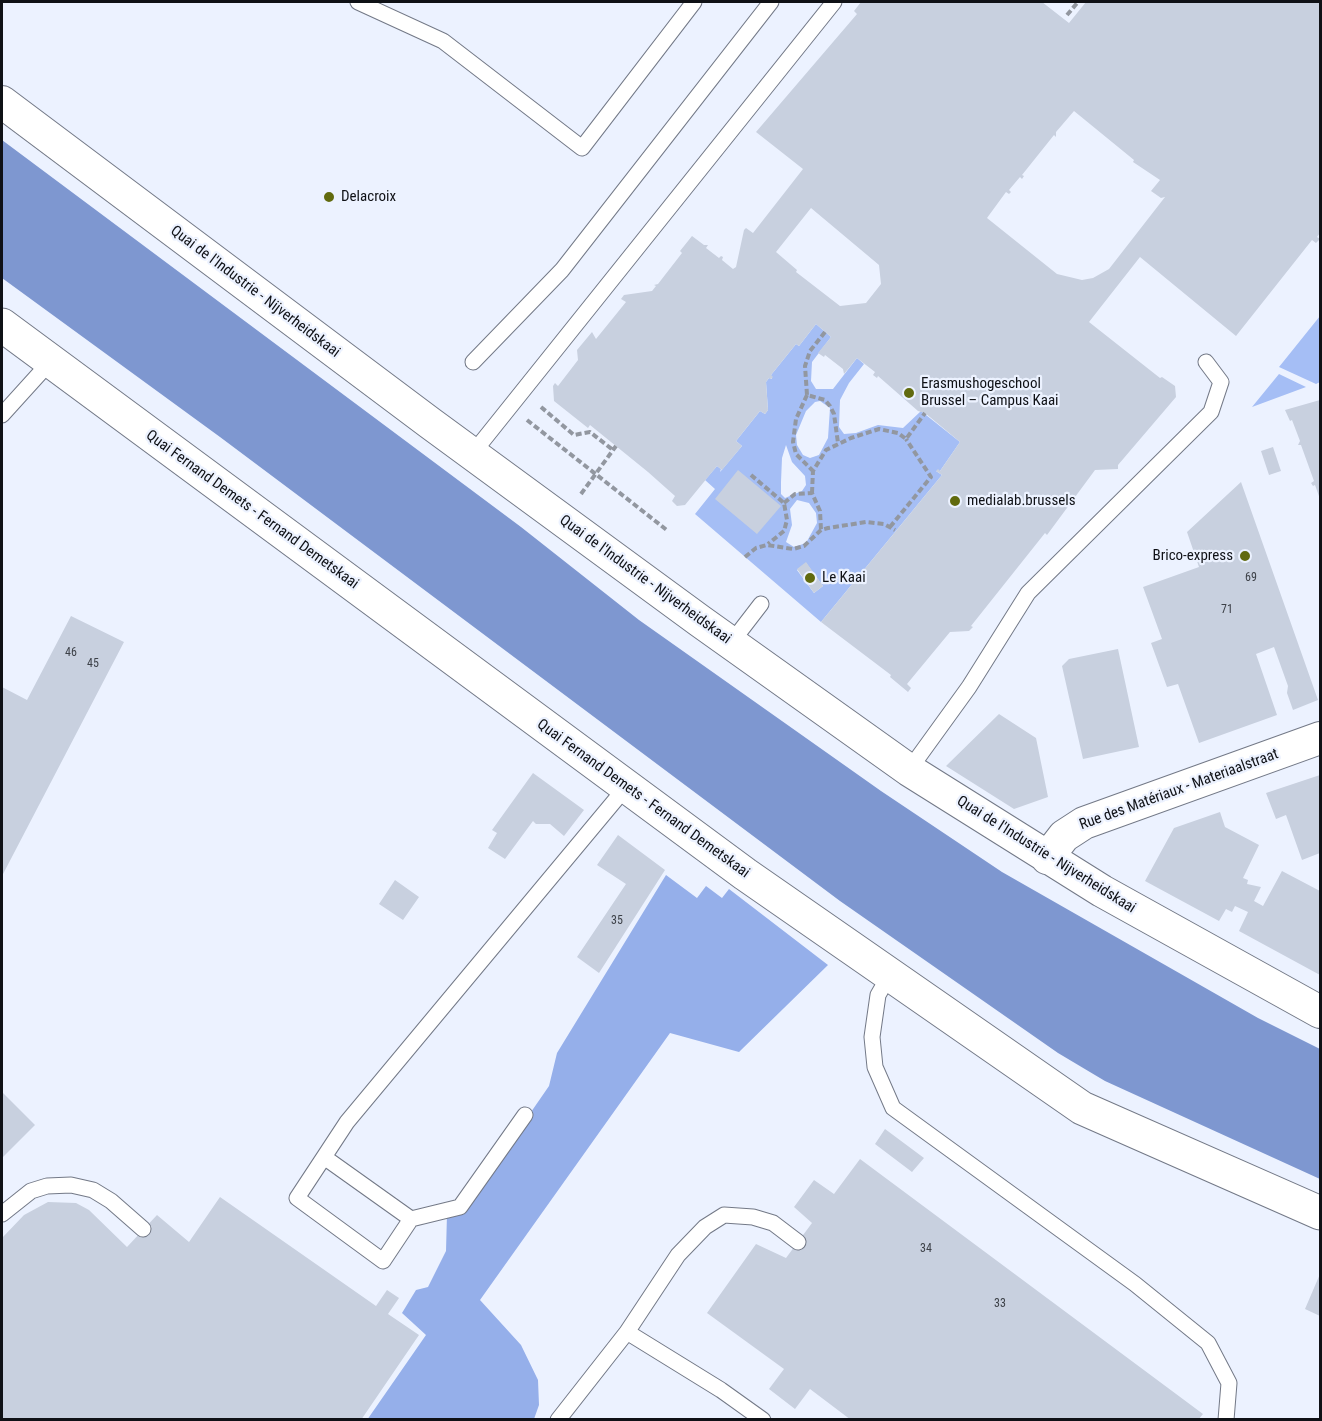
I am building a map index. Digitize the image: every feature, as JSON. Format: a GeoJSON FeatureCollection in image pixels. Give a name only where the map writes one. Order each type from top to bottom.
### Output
{"type":"FeatureCollection","features":[{"type":"Feature","properties":{"kind":"street","name":"Quai de l'Industrie - Nijverheidskaai"},"geometry":{"type":"LineString","coordinates":[[2,102],[562,519],[909,770],[1047,858],[1154,921],[1320,1012]]}},
{"type":"Feature","properties":{"kind":"street","name":"Quai Fernand Demets - Fernand Demetskaai"},"geometry":{"type":"LineString","coordinates":[[2,325],[627,786],[889,976],[1082,1108],[1320,1213]]}},
{"type":"Feature","properties":{"kind":"street","name":"Rue des Matériaux - Materiaalstraat"},"geometry":{"type":"LineString","coordinates":[[1047,858],[1064,836],[1084,823],[1320,738]]}},
{"type":"Feature","properties":{"kind":"lane"},"geometry":{"type":"LineString","coordinates":[[358,2],[443,41],[582,148],[694,2]]}},
{"type":"Feature","properties":{"kind":"lane"},"geometry":{"type":"LineString","coordinates":[[473,362],[562,270],[771,2]]}},
{"type":"Feature","properties":{"kind":"lane"},"geometry":{"type":"LineString","coordinates":[[473,453],[834,2]]}},
{"type":"Feature","properties":{"kind":"lane"},"geometry":{"type":"LineString","coordinates":[[2,416],[50,362]]}},
{"type":"Feature","properties":{"kind":"lane"},"geometry":{"type":"LineString","coordinates":[[909,770],[951,714],[1028,593],[1211,412],[1221,382],[1206,362]]}},
{"type":"Feature","properties":{"kind":"lane"},"geometry":{"type":"LineString","coordinates":[[731,643],[761,604]]}},
{"type":"Feature","properties":{"kind":"lane"},"geometry":{"type":"LineString","coordinates":[[525,1115],[460,1208],[411,1219],[383,1261],[297,1198],[347,1122],[627,786]]}},
{"type":"Feature","properties":{"kind":"lane"},"geometry":{"type":"LineString","coordinates":[[889,976],[878,995],[872,1037],[875,1068],[893,1108],[1135,1284],[1208,1343],[1229,1383],[1226,1419]]}},
{"type":"Feature","properties":{"kind":"lane"},"geometry":{"type":"LineString","coordinates":[[324,1157],[411,1219]]}},
{"type":"Feature","properties":{"kind":"lane"},"geometry":{"type":"LineString","coordinates":[[2,1214],[31,1191],[47,1186],[71,1185],[93,1190],[111,1201],[143,1229]]}},
{"type":"Feature","properties":{"kind":"lane"},"geometry":{"type":"LineString","coordinates":[[558,1419],[627,1332],[678,1255],[705,1227],[724,1215],[753,1217],[773,1223],[798,1242]]}},
{"type":"Feature","properties":{"kind":"lane"},"geometry":{"type":"LineString","coordinates":[[627,1332],[763,1419]]}},
{"type":"Feature","properties":{"kind":"path"},"geometry":{"type":"LineString","coordinates":[[1067,15],[1078,2]]}},
{"type":"Feature","properties":{"kind":"path"},"geometry":{"type":"LineString","coordinates":[[813,471],[796,454],[793,442],[796,419],[807,395],[806,366],[810,351],[825,332]]}},
{"type":"Feature","properties":{"kind":"path"},"geometry":{"type":"LineString","coordinates":[[522,392],[574,435],[590,432],[613,450]]}},
{"type":"Feature","properties":{"kind":"path"},"geometry":{"type":"LineString","coordinates":[[807,395],[825,400],[830,406],[834,414],[838,443]]}},
{"type":"Feature","properties":{"kind":"path"},"geometry":{"type":"LineString","coordinates":[[510,407],[668,531]]}},
{"type":"Feature","properties":{"kind":"path"},"geometry":{"type":"LineString","coordinates":[[906,439],[925,413]]}},
{"type":"Feature","properties":{"kind":"path"},"geometry":{"type":"LineString","coordinates":[[821,530],[820,511],[812,493],[813,471],[818,459],[838,443],[879,429],[888,430],[906,439],[931,477],[890,528]]}},
{"type":"Feature","properties":{"kind":"path"},"geometry":{"type":"LineString","coordinates":[[562,519],[616,446]]}},
{"type":"Feature","properties":{"kind":"path"},"geometry":{"type":"LineString","coordinates":[[746,557],[784,531],[787,520],[784,503],[751,476]]}},
{"type":"Feature","properties":{"kind":"path"},"geometry":{"type":"LineString","coordinates":[[784,503],[795,495],[812,493]]}},
{"type":"Feature","properties":{"kind":"path"},"geometry":{"type":"LineString","coordinates":[[767,544],[793,549],[804,546],[821,530],[866,522],[895,530]]}},
{"type":"Feature","properties":{"kind":"shaded area"},"geometry":{"type":"Polygon","coordinates":[[[2,140],[521,527],[639,620],[881,791],[1002,872],[1258,1018],[1320,1049],[1320,1179],[1105,1081],[1058,1053],[840,901],[220,437],[2,278],[2,140]]]}},
{"type":"Feature","properties":{"kind":"shaded area"},"geometry":{"type":"Polygon","coordinates":[[[1320,316],[1320,382],[1316,384],[1279,367],[1320,316]]]}},
{"type":"Feature","properties":{"kind":"shaded area"},"geometry":{"type":"Polygon","coordinates":[[[816,324],[831,337],[812,362],[811,381],[816,389],[833,389],[857,358],[864,364],[849,383],[840,400],[839,427],[844,434],[856,433],[878,425],[903,428],[921,411],[960,442],[940,471],[936,471],[942,475],[821,622],[695,514],[715,489],[705,480],[717,466],[721,469],[720,472],[742,446],[736,441],[760,411],[765,414],[768,410],[766,382],[769,378],[772,379],[771,375],[796,344],[799,346],[816,324]],[[820,401],[815,402],[806,411],[796,435],[797,445],[803,455],[810,458],[819,455],[828,438],[830,408],[820,401]],[[786,445],[782,458],[781,494],[785,498],[802,491],[806,485],[805,476],[792,462],[786,445]],[[797,500],[790,509],[792,525],[786,542],[794,547],[806,543],[817,523],[816,513],[809,503],[797,500]],[[806,563],[797,570],[814,593],[823,586],[806,563]]]}},
{"type":"Feature","properties":{"kind":"shaded area"},"geometry":{"type":"Polygon","coordinates":[[[1279,374],[1306,387],[1252,407],[1279,374]]]}},
{"type":"Feature","properties":{"kind":"shaded area"},"geometry":{"type":"Polygon","coordinates":[[[666,875],[697,898],[706,886],[722,898],[729,889],[828,965],[739,1052],[670,1033],[480,1300],[521,1345],[538,1380],[539,1405],[534,1419],[367,1420],[426,1335],[402,1313],[416,1290],[428,1287],[446,1251],[447,1214],[464,1209],[549,1086],[557,1053],[666,875]]]}},
{"type":"Feature","properties":{"kind":"building"},"geometry":{"type":"Polygon","coordinates":[[[861,2],[1042,2],[1069,23],[1086,2],[1320,2],[1320,233],[1317,237],[1320,239],[1316,243],[1312,240],[1236,336],[1140,257],[1089,322],[1160,378],[1162,377],[1175,386],[1176,397],[1118,465],[1118,469],[1095,470],[1047,535],[1045,533],[971,626],[973,627],[969,631],[950,632],[907,684],[911,688],[908,692],[890,677],[891,675],[821,622],[942,475],[936,471],[938,469],[940,471],[960,442],[925,413],[918,411],[878,376],[877,378],[873,375],[875,372],[857,358],[844,374],[843,369],[825,355],[824,357],[818,353],[831,337],[816,324],[799,346],[796,344],[771,375],[773,377],[766,382],[768,410],[765,414],[760,411],[736,441],[742,446],[722,470],[717,466],[685,505],[677,506],[672,501],[675,496],[648,472],[590,425],[588,428],[554,401],[553,386],[555,383],[558,386],[578,360],[577,350],[592,332],[596,339],[626,302],[621,299],[624,295],[652,291],[656,286],[654,285],[658,284],[682,253],[680,251],[692,236],[704,245],[708,245],[706,248],[719,258],[723,257],[722,260],[733,269],[736,267],[744,230],[746,228],[753,233],[803,169],[756,132],[857,14],[854,11],[861,2]],[[1074,111],[1056,132],[1056,137],[1054,135],[1022,175],[1024,176],[1022,179],[1020,177],[1009,190],[1011,192],[1009,194],[1006,192],[987,218],[1057,274],[1082,280],[1093,278],[1109,269],[1165,197],[1161,198],[1151,191],[1160,180],[1133,162],[1134,160],[1074,111]],[[811,208],[776,252],[797,270],[796,272],[840,306],[866,303],[881,284],[879,265],[811,208]]]}},
{"type":"Feature","properties":{"kind":"building"},"geometry":{"type":"Polygon","coordinates":[[[1320,400],[1320,499],[1315,485],[1311,483],[1314,481],[1301,445],[1298,445],[1300,441],[1292,420],[1290,421],[1285,410],[1320,400]]]}},
{"type":"Feature","properties":{"kind":"building"},"geometry":{"type":"Polygon","coordinates":[[[1273,447],[1281,471],[1269,475],[1261,451],[1273,447]]]}},
{"type":"Feature","properties":{"kind":"building"},"geometry":{"type":"Polygon","coordinates":[[[738,470],[781,506],[757,534],[715,499],[738,470]]]}},
{"type":"Feature","properties":{"kind":"building"},"geometry":{"type":"Polygon","coordinates":[[[1241,482],[1318,700],[1293,710],[1287,693],[1288,686],[1274,647],[1256,654],[1277,715],[1199,743],[1178,684],[1167,687],[1151,643],[1162,639],[1143,587],[1199,567],[1187,532],[1241,482]]]}},
{"type":"Feature","properties":{"kind":"building","name":"Le Kaai"},"geometry":{"type":"Polygon","coordinates":[[[806,562],[823,586],[814,593],[797,569],[806,562]]]}},
{"type":"Feature","properties":{"kind":"building"},"geometry":{"type":"Polygon","coordinates":[[[71,616],[124,642],[2,876],[2,687],[27,700],[71,616]]]}},
{"type":"Feature","properties":{"kind":"building"},"geometry":{"type":"Polygon","coordinates":[[[1118,649],[1139,747],[1083,759],[1062,666],[1069,659],[1118,649]]]}},
{"type":"Feature","properties":{"kind":"building"},"geometry":{"type":"Polygon","coordinates":[[[999,714],[1036,738],[1048,797],[1014,809],[946,766],[999,714]]]}},
{"type":"Feature","properties":{"kind":"building"},"geometry":{"type":"Polygon","coordinates":[[[533,773],[584,810],[564,836],[550,824],[536,824],[533,821],[505,859],[488,848],[497,833],[492,830],[533,773]]]}},
{"type":"Feature","properties":{"kind":"building"},"geometry":{"type":"Polygon","coordinates":[[[1320,775],[1320,853],[1302,860],[1286,815],[1276,819],[1266,793],[1320,775]]]}},
{"type":"Feature","properties":{"kind":"building"},"geometry":{"type":"Polygon","coordinates":[[[1220,812],[1225,827],[1259,845],[1243,878],[1248,880],[1247,884],[1261,887],[1254,901],[1263,906],[1282,871],[1320,891],[1320,975],[1239,931],[1248,912],[1235,906],[1232,912],[1226,909],[1219,921],[1145,881],[1174,828],[1220,812]]]}},
{"type":"Feature","properties":{"kind":"building"},"geometry":{"type":"Polygon","coordinates":[[[618,835],[665,870],[599,973],[577,957],[626,884],[597,865],[618,835]]]}},
{"type":"Feature","properties":{"kind":"building"},"geometry":{"type":"Polygon","coordinates":[[[395,880],[419,897],[403,920],[379,904],[395,880]]]}},
{"type":"Feature","properties":{"kind":"building"},"geometry":{"type":"Polygon","coordinates":[[[2,1092],[35,1125],[2,1158],[2,1092]]]}},
{"type":"Feature","properties":{"kind":"building"},"geometry":{"type":"Polygon","coordinates":[[[885,1129],[924,1158],[912,1172],[875,1144],[885,1129]]]}},
{"type":"Feature","properties":{"kind":"building"},"geometry":{"type":"Polygon","coordinates":[[[860,1159],[1203,1414],[1198,1420],[851,1420],[810,1389],[795,1409],[769,1389],[784,1369],[707,1313],[756,1244],[786,1258],[812,1223],[794,1207],[814,1180],[834,1194],[860,1159]]]}},
{"type":"Feature","properties":{"kind":"building"},"geometry":{"type":"Polygon","coordinates":[[[220,1197],[376,1306],[387,1290],[399,1298],[388,1314],[419,1335],[361,1420],[2,1420],[2,1238],[24,1215],[48,1202],[76,1203],[89,1210],[127,1247],[157,1215],[189,1242],[220,1197]]]}},
{"type":"Feature","properties":{"kind":"building"},"geometry":{"type":"Polygon","coordinates":[[[1320,1274],[1320,1316],[1305,1309],[1320,1274]]]}},
{"type":"Feature","properties":{"kind":"place","name":"Delacroix"},"geometry":{"type":"Point","coordinates":[329,197]}},
{"type":"Feature","properties":{"kind":"place","name":"Erasmushogeschool Brussel – Campus Kaai"},"geometry":{"type":"Point","coordinates":[909,393]}},
{"type":"Feature","properties":{"kind":"place","name":"medialab.brussels"},"geometry":{"type":"Point","coordinates":[955,501]}},
{"type":"Feature","properties":{"kind":"place","name":"Brico-express"},"geometry":{"type":"Point","coordinates":[1245,556]}},
{"type":"Feature","properties":{"kind":"place","name":"Le Kaai"},"geometry":{"type":"Point","coordinates":[810,578]}}]}
